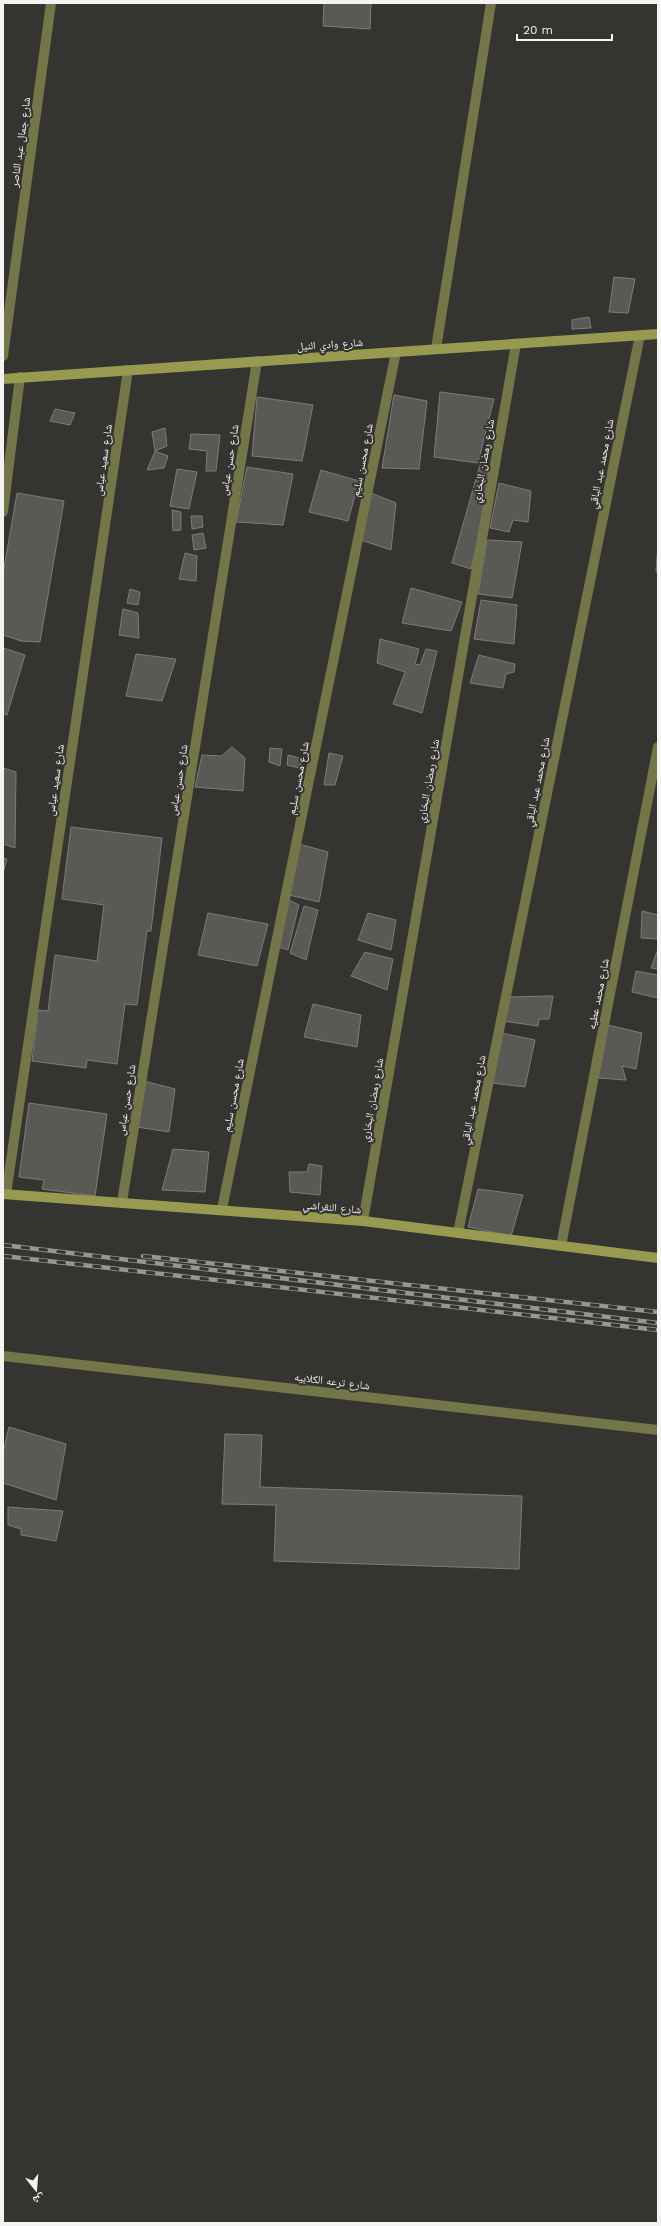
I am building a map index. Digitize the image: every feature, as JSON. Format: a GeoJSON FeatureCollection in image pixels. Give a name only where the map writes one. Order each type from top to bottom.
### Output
{"type":"FeatureCollection","features":[{"type":"Feature","properties":{"kind":"street","name":"شارع جمال عبد الناصر"},"geometry":{"type":"LineString","coordinates":[[3,356],[51,3]]}},
{"type":"Feature","properties":{"kind":"street"},"geometry":{"type":"LineString","coordinates":[[436,349],[491,3]]}},
{"type":"Feature","properties":{"kind":"street","name":"شارع وادي النيل"},"geometry":{"type":"LineString","coordinates":[[3,379],[658,334]]}},
{"type":"Feature","properties":{"kind":"street","name":"شارع محمد عبد الباقي"},"geometry":{"type":"LineString","coordinates":[[458,1233],[640,336]]}},
{"type":"Feature","properties":{"kind":"street","name":"شارع رمضان البخاري"},"geometry":{"type":"LineString","coordinates":[[363,1222],[516,344]]}},
{"type":"Feature","properties":{"kind":"street","name":"شارع محسن سليم"},"geometry":{"type":"LineString","coordinates":[[222,1209],[396,352]]}},
{"type":"Feature","properties":{"kind":"street","name":"شارع حسن عباس"},"geometry":{"type":"LineString","coordinates":[[122,1202],[257,361]]}},
{"type":"Feature","properties":{"kind":"street","name":"شارع سعيد عباس"},"geometry":{"type":"LineString","coordinates":[[5,1194],[128,370]]}},
{"type":"Feature","properties":{"kind":"street"},"geometry":{"type":"LineString","coordinates":[[3,512],[20,377]]}},
{"type":"Feature","properties":{"kind":"street","name":"شارع محمد عطيه"},"geometry":{"type":"LineString","coordinates":[[561,1246],[658,747]]}},
{"type":"Feature","properties":{"kind":"street","name":"شارع النقراشي"},"geometry":{"type":"LineString","coordinates":[[5,1194],[222,1209],[363,1222],[658,1258]]}},
{"type":"Feature","properties":{"kind":"street","name":"شارع ترعه الكلابيه"},"geometry":{"type":"LineString","coordinates":[[3,1356],[658,1430]]}},
{"type":"Feature","properties":{"kind":"building"},"geometry":{"type":"Polygon","coordinates":[[[324,3],[371,3],[370,29],[323,26],[324,3]]]}},
{"type":"Feature","properties":{"kind":"building"},"geometry":{"type":"Polygon","coordinates":[[[614,277],[635,279],[628,313],[609,312],[614,277]]]}},
{"type":"Feature","properties":{"kind":"building"},"geometry":{"type":"Polygon","coordinates":[[[589,317],[591,328],[572,329],[572,320],[589,317]]]}},
{"type":"Feature","properties":{"kind":"building"},"geometry":{"type":"Polygon","coordinates":[[[440,392],[494,399],[478,463],[434,457],[440,392]]]}},
{"type":"Feature","properties":{"kind":"building"},"geometry":{"type":"Polygon","coordinates":[[[394,395],[427,401],[419,469],[382,468],[394,395]]]}},
{"type":"Feature","properties":{"kind":"building"},"geometry":{"type":"Polygon","coordinates":[[[257,397],[313,405],[302,461],[252,456],[257,397]]]}},
{"type":"Feature","properties":{"kind":"building"},"geometry":{"type":"Polygon","coordinates":[[[55,409],[75,413],[70,425],[50,421],[55,409]]]}},
{"type":"Feature","properties":{"kind":"building"},"geometry":{"type":"Polygon","coordinates":[[[165,428],[167,446],[155,451],[152,432],[165,428]]]}},
{"type":"Feature","properties":{"kind":"building"},"geometry":{"type":"Polygon","coordinates":[[[191,434],[220,435],[216,471],[206,471],[207,451],[189,449],[191,434]]]}},
{"type":"Feature","properties":{"kind":"building"},"geometry":{"type":"Polygon","coordinates":[[[155,451],[168,456],[164,468],[147,470],[155,451]]]}},
{"type":"Feature","properties":{"kind":"building"},"geometry":{"type":"Polygon","coordinates":[[[480,465],[495,468],[471,569],[452,563],[480,465]]]}},
{"type":"Feature","properties":{"kind":"building"},"geometry":{"type":"Polygon","coordinates":[[[247,467],[293,474],[283,525],[236,522],[247,467]]]}},
{"type":"Feature","properties":{"kind":"building"},"geometry":{"type":"Polygon","coordinates":[[[177,469],[197,472],[189,509],[170,506],[177,469]]]}},
{"type":"Feature","properties":{"kind":"building"},"geometry":{"type":"Polygon","coordinates":[[[321,470],[359,481],[348,521],[309,512],[321,470]]]}},
{"type":"Feature","properties":{"kind":"building"},"geometry":{"type":"Polygon","coordinates":[[[499,483],[531,491],[528,522],[513,520],[509,532],[490,528],[499,483]]]}},
{"type":"Feature","properties":{"kind":"building"},"geometry":{"type":"Polygon","coordinates":[[[17,493],[64,501],[40,642],[21,641],[3,635],[3,574],[17,493]]]}},
{"type":"Feature","properties":{"kind":"building"},"geometry":{"type":"Polygon","coordinates":[[[371,493],[396,503],[391,550],[361,540],[371,493]]]}},
{"type":"Feature","properties":{"kind":"building"},"geometry":{"type":"Polygon","coordinates":[[[172,510],[181,512],[181,530],[173,531],[172,510]]]}},
{"type":"Feature","properties":{"kind":"building"},"geometry":{"type":"Polygon","coordinates":[[[191,516],[202,516],[203,527],[192,529],[191,516]]]}},
{"type":"Feature","properties":{"kind":"building"},"geometry":{"type":"Polygon","coordinates":[[[203,533],[206,548],[194,550],[192,535],[203,533]]]}},
{"type":"Feature","properties":{"kind":"building"},"geometry":{"type":"Polygon","coordinates":[[[487,540],[522,542],[512,598],[478,594],[487,540]]]}},
{"type":"Feature","properties":{"kind":"building"},"geometry":{"type":"Polygon","coordinates":[[[658,543],[658,572],[656,572],[658,543]]]}},
{"type":"Feature","properties":{"kind":"building"},"geometry":{"type":"Polygon","coordinates":[[[185,553],[197,556],[196,581],[179,579],[185,553]]]}},
{"type":"Feature","properties":{"kind":"building"},"geometry":{"type":"Polygon","coordinates":[[[411,588],[462,602],[451,631],[402,623],[411,588]]]}},
{"type":"Feature","properties":{"kind":"building"},"geometry":{"type":"Polygon","coordinates":[[[130,589],[140,592],[138,605],[127,603],[130,589]]]}},
{"type":"Feature","properties":{"kind":"building"},"geometry":{"type":"Polygon","coordinates":[[[481,600],[517,605],[514,644],[474,639],[481,600]]]}},
{"type":"Feature","properties":{"kind":"building"},"geometry":{"type":"Polygon","coordinates":[[[123,609],[138,613],[139,638],[119,635],[123,609]]]}},
{"type":"Feature","properties":{"kind":"building"},"geometry":{"type":"Polygon","coordinates":[[[380,639],[419,649],[415,664],[420,665],[426,649],[437,651],[422,713],[393,704],[405,672],[377,663],[380,639]]]}},
{"type":"Feature","properties":{"kind":"building"},"geometry":{"type":"Polygon","coordinates":[[[3,648],[25,655],[7,715],[3,714],[3,648]]]}},
{"type":"Feature","properties":{"kind":"building"},"geometry":{"type":"Polygon","coordinates":[[[136,654],[176,659],[162,701],[126,696],[136,654]]]}},
{"type":"Feature","properties":{"kind":"building"},"geometry":{"type":"Polygon","coordinates":[[[479,655],[515,664],[514,672],[506,674],[503,688],[470,683],[479,655]]]}},
{"type":"Feature","properties":{"kind":"building"},"geometry":{"type":"Polygon","coordinates":[[[232,747],[245,758],[243,791],[195,787],[202,755],[222,756],[232,747]]]}},
{"type":"Feature","properties":{"kind":"building"},"geometry":{"type":"Polygon","coordinates":[[[270,748],[282,749],[280,766],[269,762],[270,748]]]}},
{"type":"Feature","properties":{"kind":"building"},"geometry":{"type":"Polygon","coordinates":[[[329,753],[343,756],[335,785],[324,785],[329,753]]]}},
{"type":"Feature","properties":{"kind":"building"},"geometry":{"type":"Polygon","coordinates":[[[288,755],[303,759],[299,768],[287,765],[288,755]]]}},
{"type":"Feature","properties":{"kind":"building"},"geometry":{"type":"Polygon","coordinates":[[[3,768],[16,772],[15,848],[3,844],[3,768]]]}},
{"type":"Feature","properties":{"kind":"building"},"geometry":{"type":"Polygon","coordinates":[[[71,827],[162,838],[151,931],[147,931],[137,1005],[125,1004],[117,1064],[87,1060],[86,1068],[32,1061],[38,1010],[48,1011],[55,955],[97,961],[104,905],[62,899],[71,827]]]}},
{"type":"Feature","properties":{"kind":"building"},"geometry":{"type":"Polygon","coordinates":[[[299,844],[328,852],[319,902],[289,895],[299,844]]]}},
{"type":"Feature","properties":{"kind":"building"},"geometry":{"type":"Polygon","coordinates":[[[3,858],[7,859],[3,873],[3,858]]]}},
{"type":"Feature","properties":{"kind":"building"},"geometry":{"type":"Polygon","coordinates":[[[287,899],[299,905],[288,950],[278,947],[287,899]]]}},
{"type":"Feature","properties":{"kind":"building"},"geometry":{"type":"Polygon","coordinates":[[[304,906],[318,910],[306,960],[290,953],[304,906]]]}},
{"type":"Feature","properties":{"kind":"building"},"geometry":{"type":"Polygon","coordinates":[[[642,911],[658,915],[657,939],[641,938],[642,911]]]}},
{"type":"Feature","properties":{"kind":"building"},"geometry":{"type":"Polygon","coordinates":[[[208,913],[268,924],[257,966],[198,955],[208,913]]]}},
{"type":"Feature","properties":{"kind":"building"},"geometry":{"type":"Polygon","coordinates":[[[368,913],[396,920],[391,950],[358,940],[368,913]]]}},
{"type":"Feature","properties":{"kind":"building"},"geometry":{"type":"Polygon","coordinates":[[[658,949],[658,969],[651,968],[658,949]]]}},
{"type":"Feature","properties":{"kind":"building"},"geometry":{"type":"Polygon","coordinates":[[[365,952],[393,959],[387,990],[351,976],[365,952]]]}},
{"type":"Feature","properties":{"kind":"building"},"geometry":{"type":"Polygon","coordinates":[[[636,971],[658,975],[658,998],[632,992],[636,971]]]}},
{"type":"Feature","properties":{"kind":"building"},"geometry":{"type":"Polygon","coordinates":[[[553,996],[549,1019],[539,1019],[538,1026],[503,1021],[508,997],[553,996]]]}},
{"type":"Feature","properties":{"kind":"building"},"geometry":{"type":"Polygon","coordinates":[[[313,1004],[361,1015],[357,1047],[304,1037],[313,1004]]]}},
{"type":"Feature","properties":{"kind":"building"},"geometry":{"type":"Polygon","coordinates":[[[608,1025],[642,1033],[636,1069],[622,1066],[626,1080],[598,1078],[608,1025]]]}},
{"type":"Feature","properties":{"kind":"building"},"geometry":{"type":"Polygon","coordinates":[[[501,1033],[535,1040],[525,1087],[492,1083],[501,1033]]]}},
{"type":"Feature","properties":{"kind":"building"},"geometry":{"type":"Polygon","coordinates":[[[144,1081],[175,1089],[169,1132],[137,1127],[144,1081]]]}},
{"type":"Feature","properties":{"kind":"building"},"geometry":{"type":"Polygon","coordinates":[[[29,1103],[107,1114],[95,1196],[42,1189],[44,1180],[19,1177],[29,1103]]]}},
{"type":"Feature","properties":{"kind":"building"},"geometry":{"type":"Polygon","coordinates":[[[173,1149],[209,1152],[205,1192],[162,1190],[173,1149]]]}},
{"type":"Feature","properties":{"kind":"building"},"geometry":{"type":"Polygon","coordinates":[[[309,1164],[322,1166],[320,1195],[290,1192],[289,1172],[307,1172],[309,1164]]]}},
{"type":"Feature","properties":{"kind":"building"},"geometry":{"type":"Polygon","coordinates":[[[478,1189],[523,1195],[511,1236],[468,1227],[478,1189]]]}},
{"type":"Feature","properties":{"kind":"building"},"geometry":{"type":"Polygon","coordinates":[[[9,1427],[66,1444],[56,1500],[3,1483],[3,1452],[9,1427]]]}},
{"type":"Feature","properties":{"kind":"building"},"geometry":{"type":"Polygon","coordinates":[[[225,1434],[262,1435],[260,1487],[522,1496],[519,1569],[274,1561],[276,1505],[222,1504],[225,1434]]]}},
{"type":"Feature","properties":{"kind":"building"},"geometry":{"type":"Polygon","coordinates":[[[8,1507],[63,1511],[56,1541],[21,1535],[21,1529],[8,1525],[8,1507]]]}},
{"type":"Feature","properties":{"kind":"railway"},"geometry":{"type":"LineString","coordinates":[[3,1245],[658,1323]]}},
{"type":"Feature","properties":{"kind":"railway"},"geometry":{"type":"LineString","coordinates":[[3,1256],[658,1330]]}},
{"type":"Feature","properties":{"kind":"railway"},"geometry":{"type":"LineString","coordinates":[[143,1256],[658,1312]]}}]}
